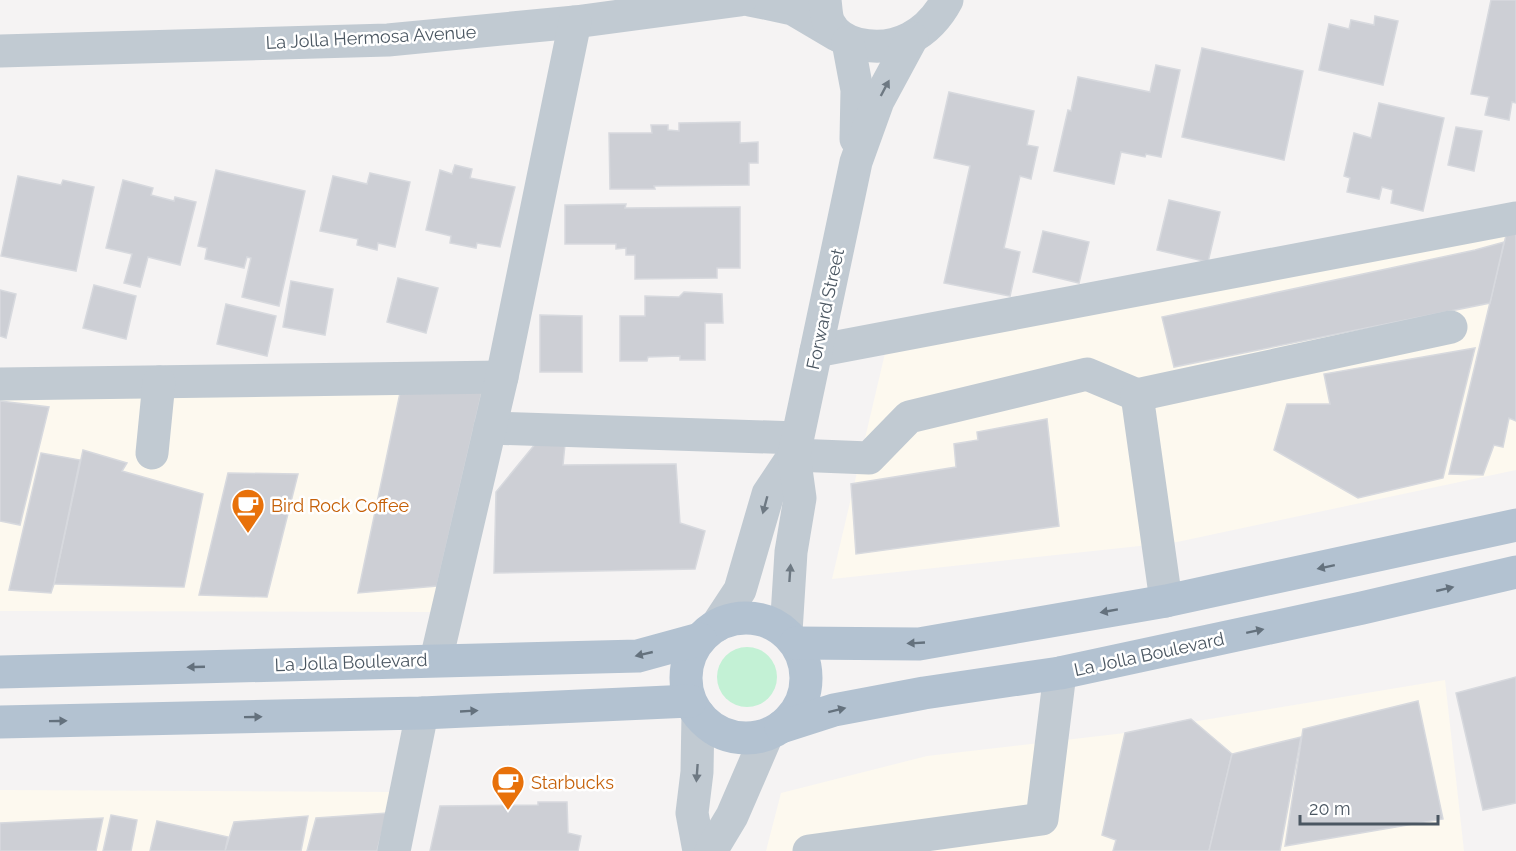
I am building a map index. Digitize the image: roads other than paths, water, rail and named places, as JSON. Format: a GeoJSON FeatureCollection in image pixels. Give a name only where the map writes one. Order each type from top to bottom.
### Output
{"type":"FeatureCollection","features":[{"type":"Feature","properties":{"kind":"main road"},"geometry":{"type":"LineString","coordinates":[[791,637],[804,659],[807,678],[803,697],[795,714],[774,731],[750,739],[734,738],[708,725],[694,708],[685,680],[689,658],[708,632],[738,618],[758,618],[791,637],[919,644],[1166,601],[1516,525]]}},
{"type":"Feature","properties":{"kind":"main road","name":"La Jolla Boulevard"},"geometry":{"type":"LineString","coordinates":[[774,731],[846,708],[924,693],[1060,673],[1350,611],[1516,572]]}},
{"type":"Feature","properties":{"kind":"main road","name":"La Jolla Boulevard"},"geometry":{"type":"LineString","coordinates":[[0,672],[638,656],[708,632]]}},
{"type":"Feature","properties":{"kind":"main road"},"geometry":{"type":"LineString","coordinates":[[0,722],[694,708]]}},
{"type":"Feature","properties":{"kind":"street","name":"La Jolla Hermosa Avenue"},"geometry":{"type":"LineString","coordinates":[[0,51],[388,40],[575,22],[740,0]]}},
{"type":"Feature","properties":{"kind":"street"},"geometry":{"type":"LineString","coordinates":[[750,0],[793,9],[843,38],[879,47],[896,45],[912,38],[929,25],[948,2]]}},
{"type":"Feature","properties":{"kind":"street","name":"Forward Street"},"geometry":{"type":"LineString","coordinates":[[825,0],[828,21],[843,38],[856,90],[856,162]]}},
{"type":"Feature","properties":{"kind":"street"},"geometry":{"type":"LineString","coordinates":[[436,660],[502,377],[575,22]]}},
{"type":"Feature","properties":{"kind":"street","name":"Forward Street"},"geometry":{"type":"LineString","coordinates":[[791,637],[791,552],[800,498],[796,446],[856,162],[878,101],[912,38]]}},
{"type":"Feature","properties":{"kind":"street"},"geometry":{"type":"LineString","coordinates":[[816,351],[1516,218]]}},
{"type":"Feature","properties":{"kind":"street"},"geometry":{"type":"LineString","coordinates":[[490,428],[796,446],[869,458],[909,417],[1087,374],[1137,395],[1451,327]]}},
{"type":"Feature","properties":{"kind":"street"},"geometry":{"type":"LineString","coordinates":[[0,384],[502,377]]}},
{"type":"Feature","properties":{"kind":"street"},"geometry":{"type":"LineString","coordinates":[[152,453],[159,382]]}},
{"type":"Feature","properties":{"kind":"street"},"geometry":{"type":"LineString","coordinates":[[1137,395],[1166,601]]}},
{"type":"Feature","properties":{"kind":"street","name":"Forward Street"},"geometry":{"type":"LineString","coordinates":[[708,632],[740,590],[768,494],[796,446]]}},
{"type":"Feature","properties":{"kind":"street"},"geometry":{"type":"LineString","coordinates":[[809,851],[1042,819],[1060,673]]}},
{"type":"Feature","properties":{"kind":"street"},"geometry":{"type":"LineString","coordinates":[[694,708],[697,772],[692,813],[699,851]]}},
{"type":"Feature","properties":{"kind":"street"},"geometry":{"type":"LineString","coordinates":[[394,851],[422,713]]}},
{"type":"Feature","properties":{"kind":"street"},"geometry":{"type":"LineString","coordinates":[[711,851],[732,816],[774,731]]}},
{"type":"Feature","properties":{"kind":"place","name":"Bird Rock Coffee"},"geometry":{"type":"Point","coordinates":[248,534]}},
{"type":"Feature","properties":{"kind":"place","name":"Starbucks"},"geometry":{"type":"Point","coordinates":[508,811]}}]}
